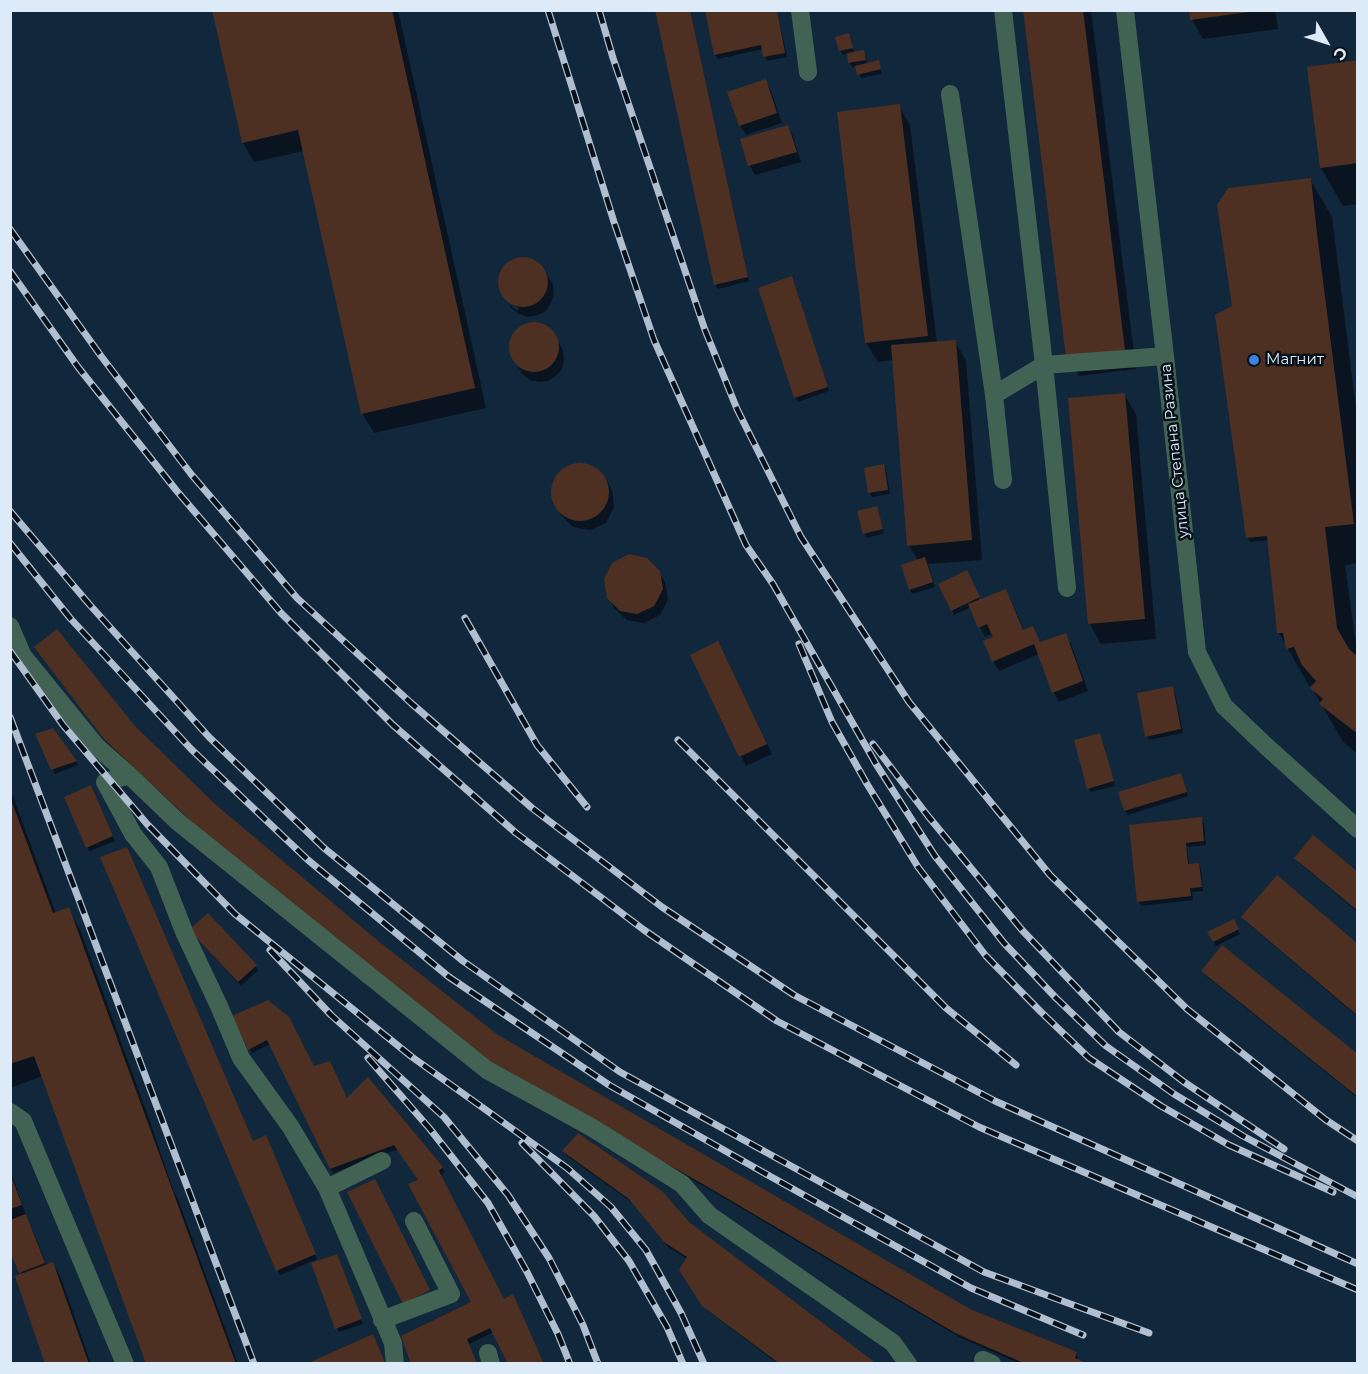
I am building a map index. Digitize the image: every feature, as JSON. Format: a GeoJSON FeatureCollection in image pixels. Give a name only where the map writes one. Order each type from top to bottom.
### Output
{"type":"FeatureCollection","features":[{"type":"Feature","properties":{"kind":"street"},"geometry":{"type":"LineString","coordinates":[[800,10],[808,72]]}},
{"type":"Feature","properties":{"kind":"street"},"geometry":{"type":"LineString","coordinates":[[1003,10],[1067,588]]}},
{"type":"Feature","properties":{"kind":"street","name":"улица Степана Разина"},"geometry":{"type":"LineString","coordinates":[[1125,10],[1197,652],[1224,706],[1358,829]]}},
{"type":"Feature","properties":{"kind":"street"},"geometry":{"type":"LineString","coordinates":[[950,94],[994,395],[1003,480]]}},
{"type":"Feature","properties":{"kind":"street"},"geometry":{"type":"LineString","coordinates":[[994,395],[1044,365],[1165,356]]}},
{"type":"Feature","properties":{"kind":"street"},"geometry":{"type":"LineString","coordinates":[[10,626],[23,656],[96,746],[178,822],[487,1070],[591,1128],[682,1184],[709,1215],[893,1343],[908,1364]]}},
{"type":"Feature","properties":{"kind":"street"},"geometry":{"type":"LineString","coordinates":[[129,775],[105,782],[133,834],[159,867],[185,934],[241,1058],[290,1126],[327,1188],[393,1343],[395,1364]]}},
{"type":"Feature","properties":{"kind":"street"},"geometry":{"type":"LineString","coordinates":[[10,1112],[23,1121],[125,1364]]}},
{"type":"Feature","properties":{"kind":"street"},"geometry":{"type":"LineString","coordinates":[[327,1188],[382,1161]]}},
{"type":"Feature","properties":{"kind":"street"},"geometry":{"type":"LineString","coordinates":[[382,1320],[451,1294],[414,1221]]}},
{"type":"Feature","properties":{"kind":"building"},"geometry":{"type":"Polygon","coordinates":[[[212,10],[392,10],[475,388],[361,414],[298,130],[242,143],[212,10]]]}},
{"type":"Feature","properties":{"kind":"building"},"geometry":{"type":"Polygon","coordinates":[[[655,10],[690,10],[748,277],[714,285],[655,10]]]}},
{"type":"Feature","properties":{"kind":"building"},"geometry":{"type":"Polygon","coordinates":[[[705,10],[777,10],[785,53],[763,57],[761,45],[714,55],[705,10]]]}},
{"type":"Feature","properties":{"kind":"building"},"geometry":{"type":"Polygon","coordinates":[[[1023,10],[1083,10],[1125,350],[1066,357],[1023,10]]]}},
{"type":"Feature","properties":{"kind":"building"},"geometry":{"type":"Polygon","coordinates":[[[1189,10],[1248,10],[1249,12],[1190,20],[1189,10]]]}},
{"type":"Feature","properties":{"kind":"building"},"geometry":{"type":"Polygon","coordinates":[[[849,33],[853,48],[839,51],[835,37],[849,33]]]}},
{"type":"Feature","properties":{"kind":"building"},"geometry":{"type":"Polygon","coordinates":[[[864,50],[866,60],[848,63],[847,53],[864,50]]]}},
{"type":"Feature","properties":{"kind":"building"},"geometry":{"type":"Polygon","coordinates":[[[879,60],[881,69],[857,75],[855,66],[879,60]]]}},
{"type":"Feature","properties":{"kind":"building"},"geometry":{"type":"Polygon","coordinates":[[[1358,60],[1358,163],[1320,168],[1307,67],[1358,60]]]}},
{"type":"Feature","properties":{"kind":"building"},"geometry":{"type":"Polygon","coordinates":[[[766,79],[777,113],[739,126],[727,92],[766,79]]]}},
{"type":"Feature","properties":{"kind":"building"},"geometry":{"type":"Polygon","coordinates":[[[900,104],[928,336],[865,343],[837,112],[900,104]]]}},
{"type":"Feature","properties":{"kind":"building"},"geometry":{"type":"Polygon","coordinates":[[[788,125],[797,152],[748,166],[740,139],[788,125]]]}},
{"type":"Feature","properties":{"kind":"building"},"geometry":{"type":"Polygon","coordinates":[[[1311,178],[1354,524],[1325,527],[1337,628],[1349,649],[1358,657],[1358,734],[1319,704],[1323,699],[1310,688],[1316,681],[1302,665],[1294,647],[1286,649],[1283,633],[1277,633],[1267,536],[1246,538],[1215,315],[1232,306],[1217,205],[1228,188],[1311,178]]]}},
{"type":"Feature","properties":{"kind":"building"},"geometry":{"type":"Polygon","coordinates":[[[518,257],[528,257],[541,264],[548,277],[548,287],[541,300],[528,307],[518,307],[509,303],[502,296],[498,287],[498,277],[502,268],[509,261],[518,257]]]}},
{"type":"Feature","properties":{"kind":"building"},"geometry":{"type":"Polygon","coordinates":[[[792,276],[828,387],[794,398],[758,288],[792,276]]]}},
{"type":"Feature","properties":{"kind":"building"},"geometry":{"type":"Polygon","coordinates":[[[529,322],[539,322],[552,329],[559,342],[559,352],[552,365],[539,372],[529,372],[520,368],[513,361],[509,352],[509,342],[513,333],[520,326],[529,322]]]}},
{"type":"Feature","properties":{"kind":"building"},"geometry":{"type":"Polygon","coordinates":[[[956,340],[972,540],[907,546],[891,345],[956,340]]]}},
{"type":"Feature","properties":{"kind":"building"},"geometry":{"type":"Polygon","coordinates":[[[1125,393],[1145,619],[1088,624],[1068,398],[1125,393]]]}},
{"type":"Feature","properties":{"kind":"building"},"geometry":{"type":"Polygon","coordinates":[[[580,463],[591,465],[604,476],[609,492],[607,503],[596,516],[580,521],[569,519],[556,508],[551,492],[553,481],[564,468],[580,463]]]}},
{"type":"Feature","properties":{"kind":"building"},"geometry":{"type":"Polygon","coordinates":[[[884,464],[888,490],[868,493],[864,468],[884,464]]]}},
{"type":"Feature","properties":{"kind":"building"},"geometry":{"type":"Polygon","coordinates":[[[877,506],[883,529],[863,534],[857,511],[877,506]]]}},
{"type":"Feature","properties":{"kind":"building"},"geometry":{"type":"Polygon","coordinates":[[[629,554],[647,558],[660,571],[663,589],[654,606],[637,614],[620,611],[607,598],[604,579],[612,563],[629,554]]]}},
{"type":"Feature","properties":{"kind":"building"},"geometry":{"type":"Polygon","coordinates":[[[925,557],[933,582],[909,590],[901,565],[925,557]]]}},
{"type":"Feature","properties":{"kind":"building"},"geometry":{"type":"Polygon","coordinates":[[[967,570],[980,597],[951,611],[938,584],[967,570]]]}},
{"type":"Feature","properties":{"kind":"building"},"geometry":{"type":"Polygon","coordinates":[[[1006,589],[1023,630],[1033,626],[1040,642],[1066,633],[1083,681],[1052,693],[1034,644],[992,662],[983,641],[993,637],[987,624],[978,628],[968,604],[1006,589]]]}},
{"type":"Feature","properties":{"kind":"building"},"geometry":{"type":"Polygon","coordinates":[[[57,629],[135,726],[216,805],[377,940],[498,1035],[970,1309],[1077,1352],[1075,1358],[1089,1364],[1026,1364],[957,1334],[708,1187],[481,1058],[195,825],[104,739],[34,647],[57,629]]]}},
{"type":"Feature","properties":{"kind":"building"},"geometry":{"type":"Polygon","coordinates":[[[718,641],[767,744],[739,757],[690,655],[718,641]]]}},
{"type":"Feature","properties":{"kind":"building"},"geometry":{"type":"Polygon","coordinates":[[[1173,686],[1181,729],[1145,737],[1137,693],[1173,686]]]}},
{"type":"Feature","properties":{"kind":"building"},"geometry":{"type":"Polygon","coordinates":[[[53,728],[77,761],[51,770],[35,734],[53,728]]]}},
{"type":"Feature","properties":{"kind":"building"},"geometry":{"type":"Polygon","coordinates":[[[1100,733],[1114,781],[1087,789],[1074,740],[1100,733]]]}},
{"type":"Feature","properties":{"kind":"building"},"geometry":{"type":"Polygon","coordinates":[[[1181,773],[1187,792],[1124,811],[1118,792],[1181,773]]]}},
{"type":"Feature","properties":{"kind":"building"},"geometry":{"type":"Polygon","coordinates":[[[91,785],[113,836],[86,848],[64,797],[91,785]]]}},
{"type":"Feature","properties":{"kind":"building"},"geometry":{"type":"Polygon","coordinates":[[[10,797],[53,913],[69,907],[236,1364],[146,1364],[34,1056],[10,1064],[10,797]]]}},
{"type":"Feature","properties":{"kind":"building"},"geometry":{"type":"Polygon","coordinates":[[[1202,817],[1204,841],[1186,843],[1188,864],[1199,863],[1202,887],[1190,888],[1191,896],[1137,902],[1129,825],[1202,817]]]}},
{"type":"Feature","properties":{"kind":"building"},"geometry":{"type":"Polygon","coordinates":[[[1313,835],[1358,872],[1358,911],[1294,858],[1313,835]]]}},
{"type":"Feature","properties":{"kind":"building"},"geometry":{"type":"Polygon","coordinates":[[[127,847],[253,1141],[266,1135],[316,1254],[276,1271],[100,857],[127,847]]]}},
{"type":"Feature","properties":{"kind":"building"},"geometry":{"type":"Polygon","coordinates":[[[1277,875],[1358,944],[1358,1016],[1241,917],[1277,875]]]}},
{"type":"Feature","properties":{"kind":"building"},"geometry":{"type":"Polygon","coordinates":[[[208,913],[257,965],[238,982],[189,930],[208,913]]]}},
{"type":"Feature","properties":{"kind":"building"},"geometry":{"type":"Polygon","coordinates":[[[1234,919],[1239,929],[1213,942],[1207,932],[1234,919]]]}},
{"type":"Feature","properties":{"kind":"building"},"geometry":{"type":"Polygon","coordinates":[[[1222,945],[1358,1054],[1358,1097],[1201,971],[1222,945]]]}},
{"type":"Feature","properties":{"kind":"building"},"geometry":{"type":"Polygon","coordinates":[[[268,1000],[289,1017],[314,1066],[330,1061],[347,1098],[368,1077],[443,1167],[439,1171],[504,1299],[513,1294],[544,1364],[508,1364],[490,1328],[467,1339],[477,1364],[411,1364],[401,1336],[471,1302],[408,1184],[418,1180],[394,1145],[330,1169],[267,1040],[248,1050],[232,1016],[268,1000]]]}},
{"type":"Feature","properties":{"kind":"building"},"geometry":{"type":"Polygon","coordinates":[[[578,1133],[662,1191],[689,1222],[877,1364],[780,1364],[702,1306],[679,1270],[687,1257],[664,1242],[629,1199],[562,1151],[578,1133]]]}},
{"type":"Feature","properties":{"kind":"building"},"geometry":{"type":"Polygon","coordinates":[[[10,1173],[22,1205],[10,1209],[10,1173]]]}},
{"type":"Feature","properties":{"kind":"building"},"geometry":{"type":"Polygon","coordinates":[[[375,1179],[430,1290],[403,1304],[347,1192],[375,1179]]]}},
{"type":"Feature","properties":{"kind":"building"},"geometry":{"type":"Polygon","coordinates":[[[26,1214],[45,1263],[19,1273],[10,1251],[10,1220],[26,1214]]]}},
{"type":"Feature","properties":{"kind":"building"},"geometry":{"type":"Polygon","coordinates":[[[337,1254],[362,1319],[335,1329],[311,1263],[337,1254]]]}},
{"type":"Feature","properties":{"kind":"building"},"geometry":{"type":"Polygon","coordinates":[[[53,1262],[89,1364],[45,1364],[15,1276],[53,1262]]]}},
{"type":"Feature","properties":{"kind":"building"},"geometry":{"type":"Polygon","coordinates":[[[373,1334],[385,1363],[383,1364],[306,1364],[373,1334]]]}},
{"type":"Feature","properties":{"kind":"railway"},"geometry":{"type":"LineString","coordinates":[[548,10],[614,222],[654,340],[746,545],[773,584],[876,764],[935,856],[1004,943],[1106,1046],[1174,1094],[1243,1136],[1358,1197]]}},
{"type":"Feature","properties":{"kind":"railway"},"geometry":{"type":"LineString","coordinates":[[599,10],[613,58],[705,330],[737,409],[801,537],[909,702],[1050,875],[1187,1009],[1326,1120],[1358,1141]]}},
{"type":"Feature","properties":{"kind":"railway"},"geometry":{"type":"LineString","coordinates":[[10,229],[101,356],[191,474],[297,598],[411,703],[532,808],[662,907],[794,995],[995,1101],[1358,1264]]}},
{"type":"Feature","properties":{"kind":"railway"},"geometry":{"type":"LineString","coordinates":[[10,271],[78,367],[176,490],[281,613],[393,725],[516,833],[644,930],[777,1021],[979,1127],[1358,1290]]}},
{"type":"Feature","properties":{"kind":"railway"},"geometry":{"type":"LineString","coordinates":[[10,511],[89,604],[209,737],[324,848],[463,961],[620,1072],[984,1272],[1149,1333]]}},
{"type":"Feature","properties":{"kind":"railway"},"geometry":{"type":"LineString","coordinates":[[10,543],[70,618],[191,749],[308,860],[449,977],[609,1085],[766,1174],[971,1288],[1083,1335]]}},
{"type":"Feature","properties":{"kind":"railway"},"geometry":{"type":"LineString","coordinates":[[465,618],[537,745],[587,807]]}},
{"type":"Feature","properties":{"kind":"railway"},"geometry":{"type":"LineString","coordinates":[[799,644],[832,722],[867,784],[918,867],[986,956],[1089,1058],[1161,1106],[1229,1145],[1333,1192]]}},
{"type":"Feature","properties":{"kind":"railway"},"geometry":{"type":"LineString","coordinates":[[10,651],[63,725],[147,824],[235,914],[412,1057],[567,1168],[611,1207],[646,1250],[681,1313],[704,1364]]}},
{"type":"Feature","properties":{"kind":"railway"},"geometry":{"type":"LineString","coordinates":[[10,717],[254,1364]]}},
{"type":"Feature","properties":{"kind":"railway"},"geometry":{"type":"LineString","coordinates":[[678,740],[946,1008],[1016,1065]]}},
{"type":"Feature","properties":{"kind":"railway"},"geometry":{"type":"LineString","coordinates":[[873,744],[928,816],[1022,930],[1119,1032],[1184,1082],[1284,1149]]}},
{"type":"Feature","properties":{"kind":"railway"},"geometry":{"type":"LineString","coordinates":[[270,950],[331,1015],[444,1117],[508,1195],[549,1258],[583,1325],[598,1364]]}},
{"type":"Feature","properties":{"kind":"railway"},"geometry":{"type":"LineString","coordinates":[[368,1058],[430,1129],[488,1203],[527,1272],[558,1334],[570,1364]]}},
{"type":"Feature","properties":{"kind":"railway"},"geometry":{"type":"LineString","coordinates":[[522,1143],[594,1216],[629,1261],[667,1327],[683,1364]]}},
{"type":"Feature","properties":{"kind":"place","name":"Магнит"},"geometry":{"type":"Point","coordinates":[1254,360]}}]}
